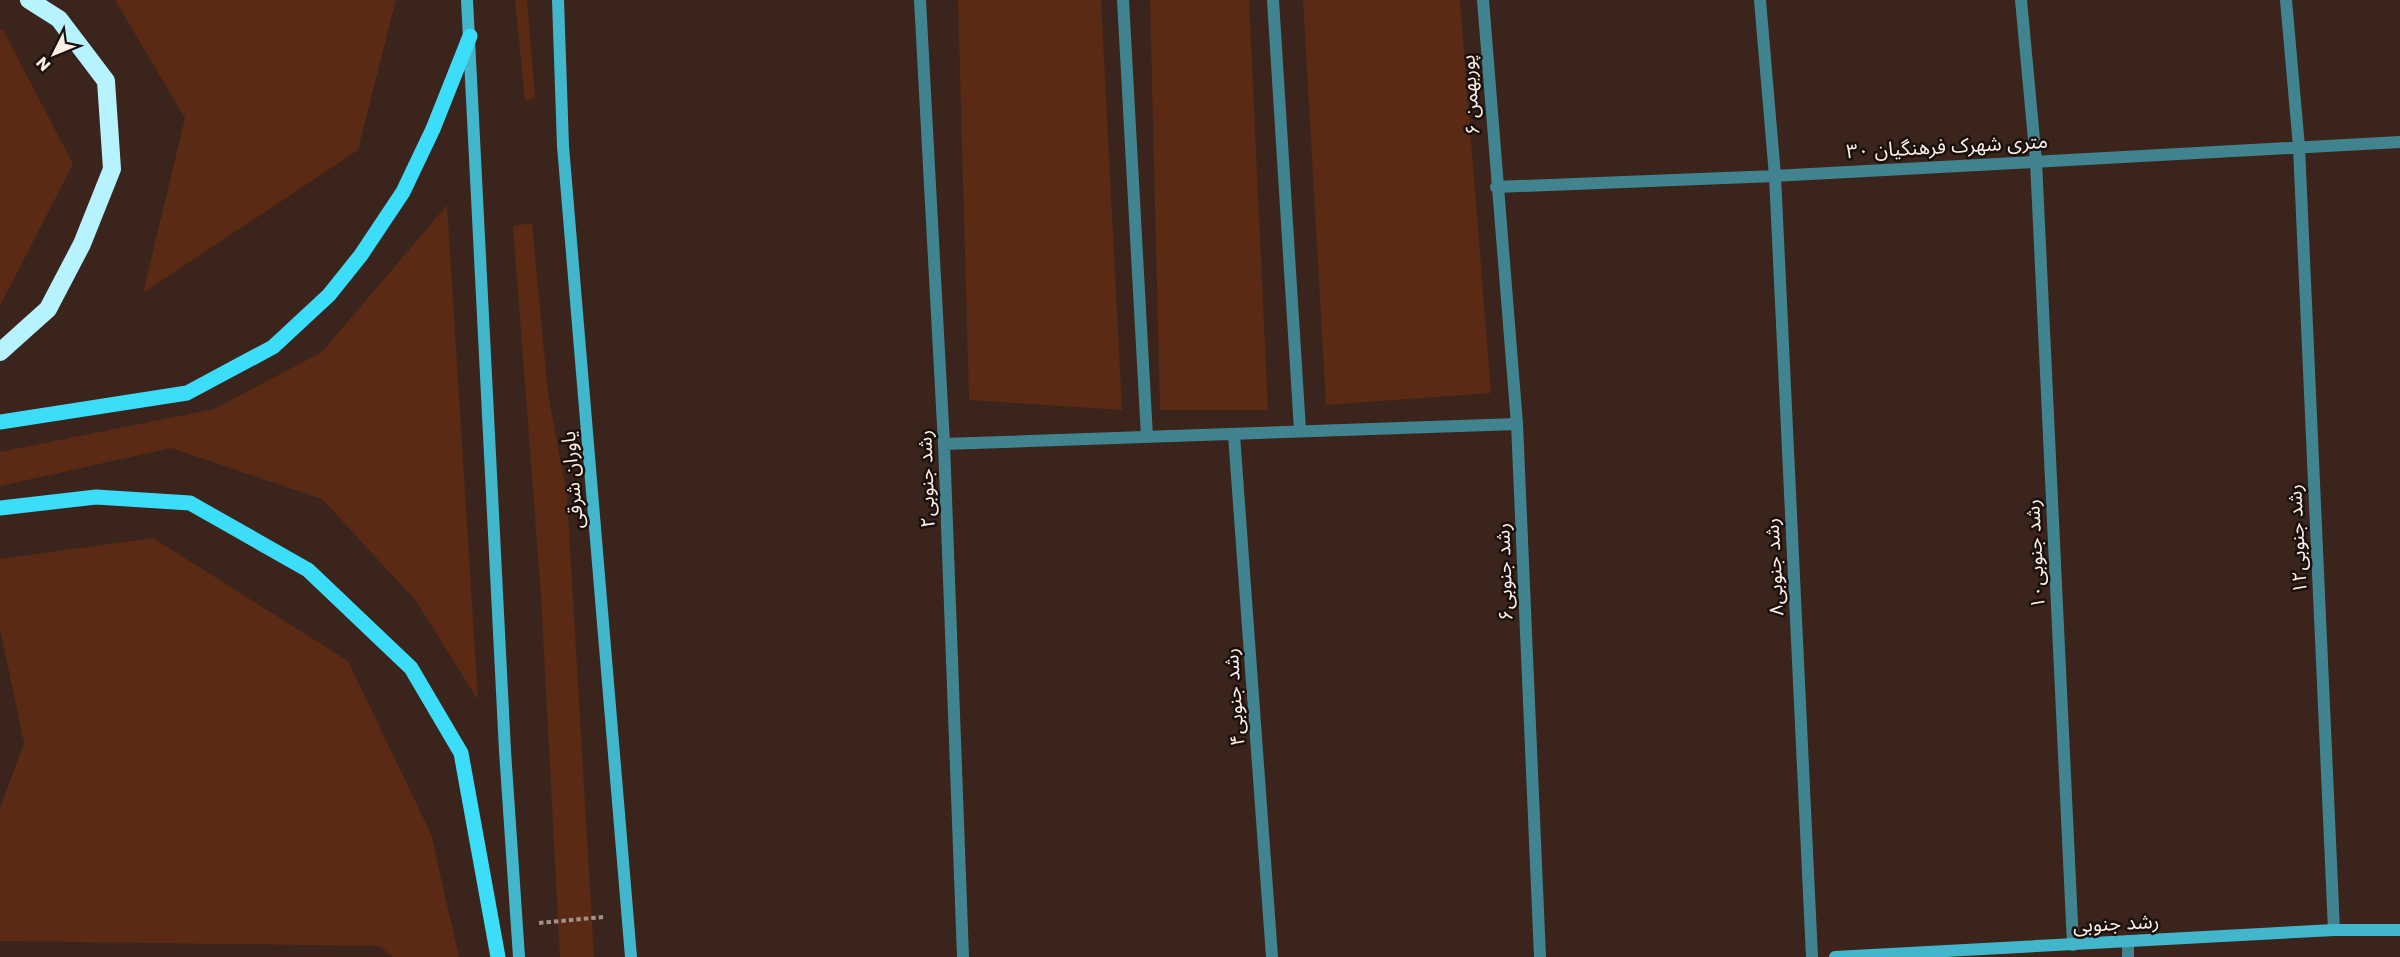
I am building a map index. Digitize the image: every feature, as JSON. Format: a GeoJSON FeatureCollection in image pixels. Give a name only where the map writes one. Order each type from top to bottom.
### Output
{"type":"FeatureCollection","features":[{"type":"Feature","properties":{"kind":"highway"},"geometry":{"type":"LineString","coordinates":[[0,352],[48,309],[82,244],[112,169],[105,81],[59,19],[29,0]]}},
{"type":"Feature","properties":{"kind":"main road"},"geometry":{"type":"LineString","coordinates":[[467,0],[505,751],[519,957]]}},
{"type":"Feature","properties":{"kind":"main road","name":"یاوران شرقی"},"geometry":{"type":"LineString","coordinates":[[558,0],[563,146],[632,957]]}},
{"type":"Feature","properties":{"kind":"main road"},"geometry":{"type":"LineString","coordinates":[[0,422],[186,393],[273,347],[329,295],[361,255],[403,192],[470,36]]}},
{"type":"Feature","properties":{"kind":"main road"},"geometry":{"type":"LineString","coordinates":[[0,508],[96,497],[190,503],[308,570],[411,668],[461,753],[498,957]]}},
{"type":"Feature","properties":{"kind":"main road","name":"رشد جنوبی"},"geometry":{"type":"LineString","coordinates":[[1835,957],[2334,930],[2400,930]]}},
{"type":"Feature","properties":{"kind":"street","name":"رشد جنوبی۲"},"geometry":{"type":"LineString","coordinates":[[920,0],[944,444],[963,957]]}},
{"type":"Feature","properties":{"kind":"street"},"geometry":{"type":"LineString","coordinates":[[1123,0],[1146,437]]}},
{"type":"Feature","properties":{"kind":"street"},"geometry":{"type":"LineString","coordinates":[[1273,0],[1300,430]]}},
{"type":"Feature","properties":{"kind":"street","name":"پوربهمن ۶"},"geometry":{"type":"LineString","coordinates":[[1483,0],[1496,187]]}},
{"type":"Feature","properties":{"kind":"street","name":"رشد جنوبی۸"},"geometry":{"type":"LineString","coordinates":[[1760,0],[1775,176],[1812,957]]}},
{"type":"Feature","properties":{"kind":"street","name":"رشد جنوبی۱۰"},"geometry":{"type":"LineString","coordinates":[[2020,0],[2036,161],[2073,945]]}},
{"type":"Feature","properties":{"kind":"street","name":"رشد جنوبی۱۲"},"geometry":{"type":"LineString","coordinates":[[2286,0],[2299,147],[2334,930]]}},
{"type":"Feature","properties":{"kind":"street","name":"۳۰ متری شهرک فرهنگیان"},"geometry":{"type":"LineString","coordinates":[[1496,187],[1775,176],[2400,142]]}},
{"type":"Feature","properties":{"kind":"street","name":"رشد جنوبی۶"},"geometry":{"type":"LineString","coordinates":[[1496,187],[1517,424],[1540,957]]}},
{"type":"Feature","properties":{"kind":"street"},"geometry":{"type":"LineString","coordinates":[[944,444],[1517,424]]}},
{"type":"Feature","properties":{"kind":"street","name":"رشد جنوبی۴"},"geometry":{"type":"LineString","coordinates":[[1234,435],[1272,957]]}},
{"type":"Feature","properties":{"kind":"street"},"geometry":{"type":"LineString","coordinates":[[2128,941],[2128,957]]}},
{"type":"Feature","properties":{"kind":"path"},"geometry":{"type":"LineString","coordinates":[[517,925],[628,914]]}},
{"type":"Feature","properties":{"kind":"shaded area"},"geometry":{"type":"Polygon","coordinates":[[[115,0],[396,0],[358,150],[143,293],[185,118],[115,0]]]}},
{"type":"Feature","properties":{"kind":"shaded area"},"geometry":{"type":"Polygon","coordinates":[[[515,0],[527,0],[535,97],[525,101],[515,0]]]}},
{"type":"Feature","properties":{"kind":"shaded area"},"geometry":{"type":"Polygon","coordinates":[[[958,0],[1101,0],[1122,410],[969,400],[958,0]]]}},
{"type":"Feature","properties":{"kind":"shaded area"},"geometry":{"type":"Polygon","coordinates":[[[1150,0],[1249,0],[1268,410],[1160,410],[1150,0]]]}},
{"type":"Feature","properties":{"kind":"shaded area"},"geometry":{"type":"Polygon","coordinates":[[[1303,0],[1460,0],[1491,393],[1326,405],[1303,0]]]}},
{"type":"Feature","properties":{"kind":"shaded area"},"geometry":{"type":"Polygon","coordinates":[[[0,30],[3,30],[73,164],[0,306],[0,30]]]}},
{"type":"Feature","properties":{"kind":"shaded area"},"geometry":{"type":"Polygon","coordinates":[[[447,205],[478,700],[416,601],[322,499],[171,448],[0,486],[0,452],[214,409],[322,352],[447,205]]]}},
{"type":"Feature","properties":{"kind":"shaded area"},"geometry":{"type":"Polygon","coordinates":[[[532,223],[548,393],[567,496],[594,957],[560,957],[541,596],[513,226],[532,223]]]}},
{"type":"Feature","properties":{"kind":"shaded area"},"geometry":{"type":"Polygon","coordinates":[[[153,538],[348,661],[431,834],[459,957],[393,957],[379,946],[0,941],[0,808],[24,743],[0,629],[0,559],[153,538]]]}}]}
